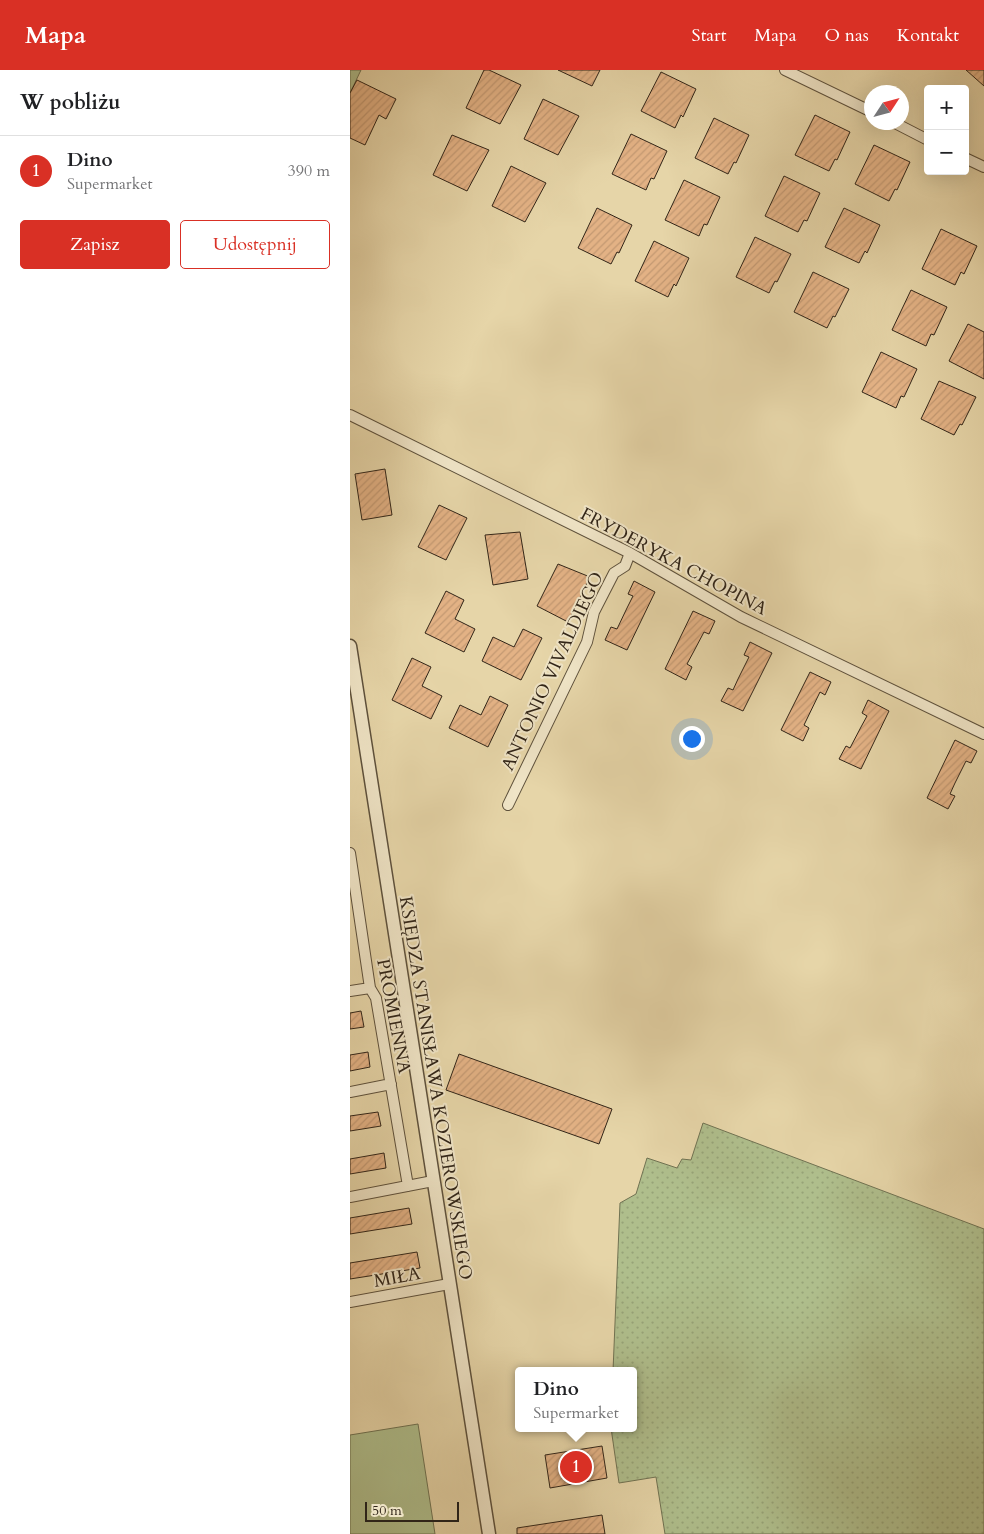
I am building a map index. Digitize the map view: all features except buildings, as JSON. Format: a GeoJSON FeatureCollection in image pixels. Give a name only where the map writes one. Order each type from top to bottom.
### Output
{"type":"FeatureCollection","features":[{"type":"Feature","properties":{"kind":"street"},"geometry":{"type":"LineString","coordinates":[[785,70],[864,108]]}},
{"type":"Feature","properties":{"kind":"street"},"geometry":{"type":"LineString","coordinates":[[909,130],[924,138]]}},
{"type":"Feature","properties":{"kind":"street"},"geometry":{"type":"LineString","coordinates":[[969,160],[984,167]]}},
{"type":"Feature","properties":{"kind":"street","name":"FRYDERYKA CHOPINA"},"geometry":{"type":"LineString","coordinates":[[350,415],[630,553],[741,617],[984,734]]}},
{"type":"Feature","properties":{"kind":"street","name":"ANTONIO VIVALDIEGO"},"geometry":{"type":"LineString","coordinates":[[508,805],[587,642],[594,612],[614,573],[625,566],[630,553]]}},
{"type":"Feature","properties":{"kind":"street","name":"KSIĘDZA STANISŁAWA KOZIEROWSKIEGO"},"geometry":{"type":"LineString","coordinates":[[350,646],[489,1534]]}},
{"type":"Feature","properties":{"kind":"street","name":"PROMIENNA"},"geometry":{"type":"LineString","coordinates":[[350,852],[370,988],[376,998],[408,1186]]}},
{"type":"Feature","properties":{"kind":"street"},"geometry":{"type":"LineString","coordinates":[[350,991],[370,988]]}},
{"type":"Feature","properties":{"kind":"street"},"geometry":{"type":"LineString","coordinates":[[350,1092],[391,1084]]}},
{"type":"Feature","properties":{"kind":"street"},"geometry":{"type":"LineString","coordinates":[[350,1197],[433,1181]]}},
{"type":"Feature","properties":{"kind":"street","name":"MIŁA"},"geometry":{"type":"LineString","coordinates":[[350,1302],[449,1284]]}},
{"type":"Feature","properties":{"kind":"green space"},"geometry":{"type":"Polygon","coordinates":[[[350,70],[361,70],[350,93],[350,70]]]}},
{"type":"Feature","properties":{"kind":"green space"},"geometry":{"type":"Polygon","coordinates":[[[703,1123],[984,1229],[984,1534],[665,1534],[656,1477],[619,1483],[612,1432],[637,1432],[637,1367],[613,1367],[620,1203],[636,1194],[647,1158],[677,1168],[682,1159],[691,1160],[703,1123]]]}},
{"type":"Feature","properties":{"kind":"green space"},"geometry":{"type":"Polygon","coordinates":[[[418,1424],[435,1534],[350,1534],[350,1435],[418,1424]]]}},
{"type":"Feature","properties":{"kind":"place","name":"Dino"},"geometry":{"type":"Point","coordinates":[576,1467]}}]}
